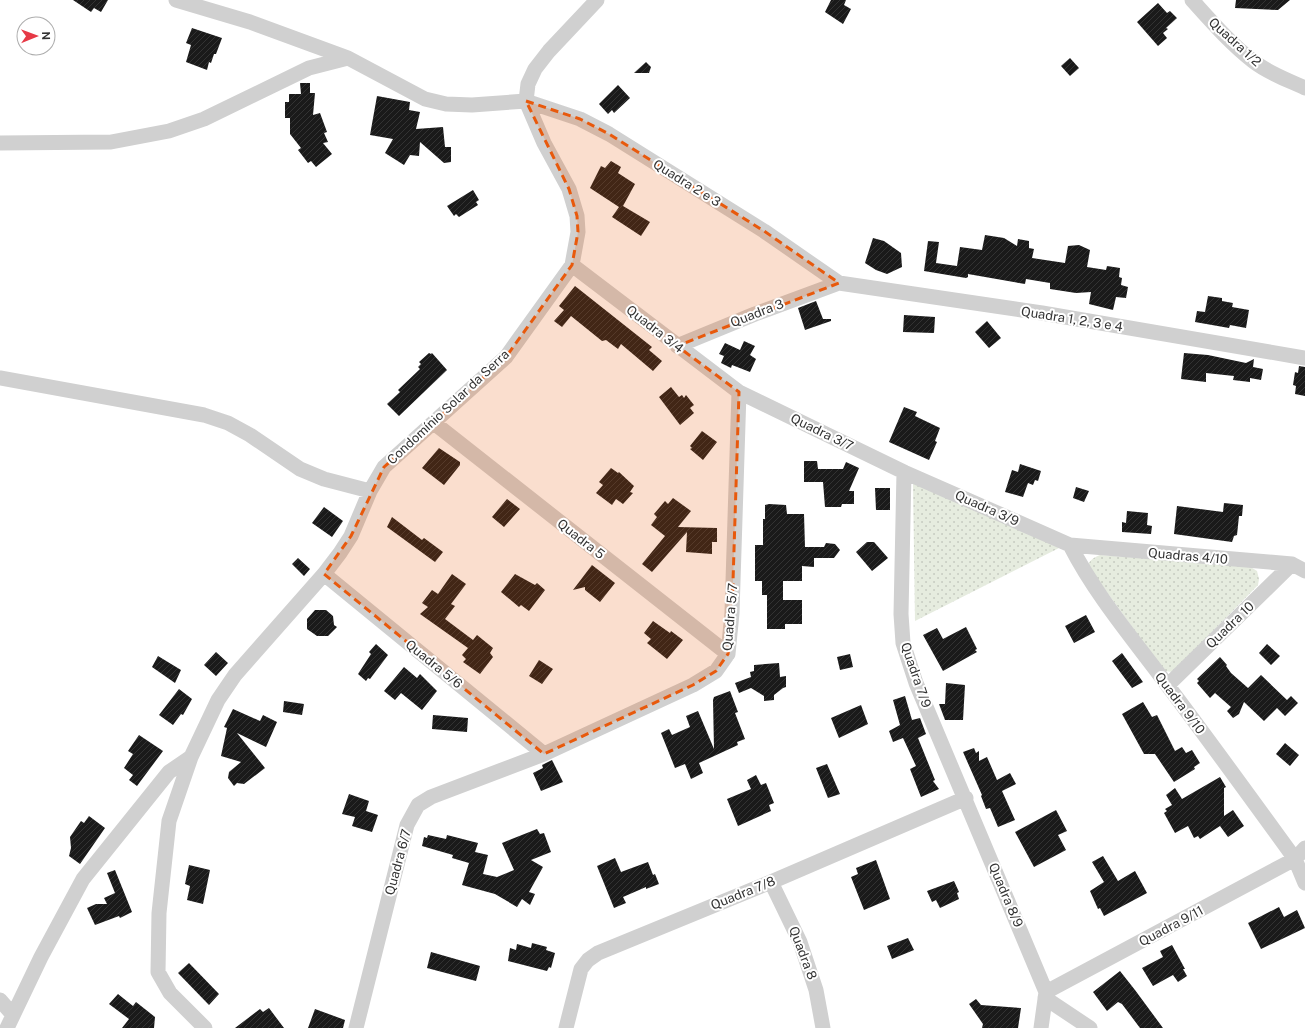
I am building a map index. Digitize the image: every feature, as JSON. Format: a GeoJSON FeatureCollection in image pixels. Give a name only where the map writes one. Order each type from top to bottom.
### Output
{"type":"FeatureCollection","features":[{"type":"Feature","properties":{"kind":"street"},"geometry":{"type":"LineString","coordinates":[[176,0],[250,22],[348,58],[425,99],[446,104],[472,105],[526,100],[528,84],[535,69],[549,51],[597,0]]}},
{"type":"Feature","properties":{"kind":"street","name":"Quadra 1/2"},"geometry":{"type":"LineString","coordinates":[[1192,0],[1224,35],[1254,61],[1278,76],[1305,88]]}},
{"type":"Feature","properties":{"kind":"street"},"geometry":{"type":"LineString","coordinates":[[0,143],[111,142],[169,131],[204,119],[309,68],[348,58]]}},
{"type":"Feature","properties":{"kind":"street","name":"Condomínio Solar da Serra"},"geometry":{"type":"LineString","coordinates":[[204,1028],[170,993],[158,972],[159,913],[169,821],[191,757],[218,700],[235,675],[324,574],[351,536],[370,491],[384,467],[506,356],[572,265],[578,232],[577,216],[569,189],[544,143],[526,100]]}},
{"type":"Feature","properties":{"kind":"street","name":"Quadra 2 e 3"},"geometry":{"type":"LineString","coordinates":[[526,100],[580,119],[609,134],[764,231],[839,283]]}},
{"type":"Feature","properties":{"kind":"street","name":"Quadra 3/4"},"geometry":{"type":"LineString","coordinates":[[572,265],[739,392]]}},
{"type":"Feature","properties":{"kind":"street","name":"Quadra 3"},"geometry":{"type":"LineString","coordinates":[[677,346],[755,314],[839,283]]}},
{"type":"Feature","properties":{"kind":"street","name":"Quadra 1, 2, 3 e 4"},"geometry":{"type":"LineString","coordinates":[[839,283],[1042,313],[1305,358]]}},
{"type":"Feature","properties":{"kind":"street"},"geometry":{"type":"LineString","coordinates":[[0,378],[204,415],[228,423],[250,435],[300,469],[324,479],[370,491]]}},
{"type":"Feature","properties":{"kind":"street","name":"Quadra 3/7"},"geometry":{"type":"LineString","coordinates":[[739,392],[904,472]]}},
{"type":"Feature","properties":{"kind":"street","name":"Quadra 5/7"},"geometry":{"type":"LineString","coordinates":[[544,754],[693,684],[716,670],[728,654],[732,613],[739,392]]}},
{"type":"Feature","properties":{"kind":"street","name":"Quadra 5"},"geometry":{"type":"LineString","coordinates":[[434,423],[728,654]]}},
{"type":"Feature","properties":{"kind":"street","name":"Quadra 3/9"},"geometry":{"type":"LineString","coordinates":[[904,472],[1070,544]]}},
{"type":"Feature","properties":{"kind":"street","name":"Quadra 7/9"},"geometry":{"type":"LineString","coordinates":[[904,472],[901,614],[903,643],[916,683],[966,798]]}},
{"type":"Feature","properties":{"kind":"street","name":"Quadras 4/10"},"geometry":{"type":"LineString","coordinates":[[1070,544],[1299,568]]}},
{"type":"Feature","properties":{"kind":"street","name":"Quadra 9/10"},"geometry":{"type":"LineString","coordinates":[[1070,544],[1083,571],[1133,641],[1300,854],[1305,883]]}},
{"type":"Feature","properties":{"kind":"street","name":"Quadra 10"},"geometry":{"type":"LineString","coordinates":[[1168,686],[1299,568]]}},
{"type":"Feature","properties":{"kind":"street","name":"Quadra 5/6"},"geometry":{"type":"LineString","coordinates":[[324,574],[544,754]]}},
{"type":"Feature","properties":{"kind":"street","name":"Quadra 6/7"},"geometry":{"type":"LineString","coordinates":[[356,1028],[407,825],[418,805],[431,798],[544,754]]}},
{"type":"Feature","properties":{"kind":"street"},"geometry":{"type":"LineString","coordinates":[[10,1021],[83,879],[169,772],[191,757]]}},
{"type":"Feature","properties":{"kind":"street","name":"Quadra 7/8"},"geometry":{"type":"LineString","coordinates":[[566,1028],[581,969],[588,960],[611,946],[771,882],[966,798]]}},
{"type":"Feature","properties":{"kind":"street","name":"Quadra 8/9"},"geometry":{"type":"LineString","coordinates":[[966,798],[1046,995]]}},
{"type":"Feature","properties":{"kind":"street","name":"Quadra 9/11"},"geometry":{"type":"LineString","coordinates":[[1046,995],[1300,854]]}},
{"type":"Feature","properties":{"kind":"street","name":"Quadra 8"},"geometry":{"type":"LineString","coordinates":[[771,882],[800,942],[816,990],[823,1028]]}},
{"type":"Feature","properties":{"kind":"street"},"geometry":{"type":"LineString","coordinates":[[1041,1028],[1046,995],[1090,1028]]}},
{"type":"Feature","properties":{"kind":"street"},"geometry":{"type":"LineString","coordinates":[[0,1000],[10,1021]]}},
{"type":"Feature","properties":{"kind":"highlighted area"},"geometry":{"type":"Polygon","coordinates":[[[526,101],[580,119],[609,134],[764,231],[839,283],[677,346],[739,392],[732,613],[728,654],[716,671],[693,685],[544,754],[324,574],[351,536],[384,467],[506,357],[572,265],[578,232],[577,216],[569,189],[526,101]]]}},
{"type":"Feature","properties":{"kind":"shaded area"},"geometry":{"type":"Polygon","coordinates":[[[913,482],[1061,547],[915,621],[913,482]]]}},
{"type":"Feature","properties":{"kind":"shaded area"},"geometry":{"type":"Polygon","coordinates":[[[1100,555],[1249,566],[1257,571],[1259,579],[1258,585],[1173,672],[1164,671],[1088,566],[1091,560],[1100,555]]]}},
{"type":"Feature","properties":{"kind":"building"},"geometry":{"type":"Polygon","coordinates":[[[73,0],[108,0],[101,12],[94,8],[91,12],[73,0]]]}},
{"type":"Feature","properties":{"kind":"building"},"geometry":{"type":"Polygon","coordinates":[[[831,0],[846,0],[844,5],[851,9],[843,24],[825,12],[831,0]]]}},
{"type":"Feature","properties":{"kind":"building"},"geometry":{"type":"Polygon","coordinates":[[[1236,0],[1290,0],[1278,10],[1235,8],[1236,0]]]}},
{"type":"Feature","properties":{"kind":"building"},"geometry":{"type":"Polygon","coordinates":[[[1158,3],[1167,13],[1170,11],[1177,18],[1166,28],[1168,29],[1163,33],[1167,38],[1158,46],[1137,22],[1158,3]]]}},
{"type":"Feature","properties":{"kind":"building"},"geometry":{"type":"Polygon","coordinates":[[[192,28],[222,38],[216,54],[214,54],[211,63],[209,62],[207,70],[186,62],[191,45],[186,43],[192,28]]]}},
{"type":"Feature","properties":{"kind":"building"},"geometry":{"type":"Polygon","coordinates":[[[1070,58],[1079,68],[1070,76],[1061,66],[1070,58]]]}},
{"type":"Feature","properties":{"kind":"building"},"geometry":{"type":"Polygon","coordinates":[[[646,62],[651,67],[649,73],[634,73],[646,62]]]}},
{"type":"Feature","properties":{"kind":"building"},"geometry":{"type":"Polygon","coordinates":[[[300,83],[310,83],[310,93],[315,93],[313,115],[320,113],[327,132],[324,133],[328,142],[323,143],[332,154],[316,167],[311,161],[308,163],[298,150],[301,148],[290,134],[290,118],[285,118],[285,102],[289,102],[289,94],[301,94],[300,83]]]}},
{"type":"Feature","properties":{"kind":"building"},"geometry":{"type":"Polygon","coordinates":[[[618,85],[630,98],[614,113],[612,110],[608,114],[599,104],[618,85]]]}},
{"type":"Feature","properties":{"kind":"building"},"geometry":{"type":"Polygon","coordinates":[[[377,96],[410,102],[409,110],[420,112],[416,129],[443,127],[445,147],[451,147],[451,162],[444,163],[420,142],[419,156],[410,155],[404,165],[385,153],[393,139],[370,135],[377,96]]]}},
{"type":"Feature","properties":{"kind":"building"},"geometry":{"type":"Polygon","coordinates":[[[611,161],[621,167],[618,173],[635,184],[623,206],[650,222],[641,236],[612,217],[619,207],[590,188],[601,166],[605,168],[611,161]]]}},
{"type":"Feature","properties":{"kind":"building"},"geometry":{"type":"Polygon","coordinates":[[[473,190],[479,200],[476,202],[478,205],[459,217],[456,214],[454,216],[447,206],[473,190]]]}},
{"type":"Feature","properties":{"kind":"building"},"geometry":{"type":"Polygon","coordinates":[[[985,235],[1004,238],[1017,246],[1018,239],[1029,241],[1029,248],[1034,249],[1032,258],[1065,263],[1068,246],[1079,245],[1090,250],[1087,267],[1106,270],[1107,266],[1120,268],[1119,277],[1122,278],[1121,285],[1128,287],[1126,298],[1116,297],[1113,310],[1089,304],[1091,292],[1076,293],[1050,289],[1050,283],[1026,279],[1025,284],[968,274],[968,277],[966,278],[924,271],[928,241],[939,242],[936,263],[957,266],[960,247],[982,250],[985,235]]]}},
{"type":"Feature","properties":{"kind":"building"},"geometry":{"type":"Polygon","coordinates":[[[873,238],[884,241],[901,253],[902,267],[887,274],[876,270],[865,263],[873,238]]]}},
{"type":"Feature","properties":{"kind":"building"},"geometry":{"type":"Polygon","coordinates":[[[575,286],[652,347],[649,350],[662,361],[653,371],[621,344],[618,349],[606,340],[602,341],[571,316],[562,327],[554,321],[564,310],[559,306],[575,286]]]}},
{"type":"Feature","properties":{"kind":"building"},"geometry":{"type":"Polygon","coordinates":[[[1208,296],[1222,298],[1222,301],[1233,303],[1232,307],[1249,310],[1246,328],[1230,325],[1229,328],[1195,322],[1197,311],[1205,312],[1208,296]]]}},
{"type":"Feature","properties":{"kind":"building"},"geometry":{"type":"Polygon","coordinates":[[[816,301],[823,319],[831,319],[831,321],[805,330],[798,308],[816,301]]]}},
{"type":"Feature","properties":{"kind":"building"},"geometry":{"type":"Polygon","coordinates":[[[904,315],[935,317],[934,333],[903,332],[904,315]]]}},
{"type":"Feature","properties":{"kind":"building"},"geometry":{"type":"Polygon","coordinates":[[[987,321],[1001,338],[989,348],[975,332],[987,321]]]}},
{"type":"Feature","properties":{"kind":"building"},"geometry":{"type":"Polygon","coordinates":[[[744,341],[755,346],[750,355],[756,359],[750,372],[732,365],[731,368],[721,363],[724,356],[719,354],[725,343],[740,350],[744,341]]]}},
{"type":"Feature","properties":{"kind":"building"},"geometry":{"type":"Polygon","coordinates":[[[429,353],[432,353],[447,370],[399,416],[387,404],[400,392],[398,390],[420,369],[418,367],[421,364],[419,362],[429,353]]]}},
{"type":"Feature","properties":{"kind":"building"},"geometry":{"type":"Polygon","coordinates":[[[1184,353],[1208,355],[1246,363],[1254,359],[1253,367],[1263,369],[1261,380],[1250,378],[1250,382],[1233,380],[1234,376],[1206,373],[1206,382],[1181,379],[1184,353]]]}},
{"type":"Feature","properties":{"kind":"building"},"geometry":{"type":"Polygon","coordinates":[[[1299,366],[1305,367],[1305,396],[1295,394],[1296,386],[1293,385],[1295,372],[1298,373],[1299,366]]]}},
{"type":"Feature","properties":{"kind":"building"},"geometry":{"type":"Polygon","coordinates":[[[671,387],[679,397],[682,395],[684,398],[686,395],[694,405],[690,408],[694,413],[680,425],[659,397],[671,387]]]}},
{"type":"Feature","properties":{"kind":"building"},"geometry":{"type":"Polygon","coordinates":[[[904,407],[917,412],[915,416],[940,428],[935,441],[937,442],[929,460],[889,442],[904,407]]]}},
{"type":"Feature","properties":{"kind":"building"},"geometry":{"type":"Polygon","coordinates":[[[702,431],[717,442],[703,460],[690,449],[692,448],[690,446],[702,431]]]}},
{"type":"Feature","properties":{"kind":"building"},"geometry":{"type":"Polygon","coordinates":[[[439,448],[460,462],[460,465],[444,485],[422,468],[439,448]]]}},
{"type":"Feature","properties":{"kind":"building"},"geometry":{"type":"Polygon","coordinates":[[[804,461],[817,461],[818,469],[843,469],[846,462],[859,468],[849,491],[854,491],[854,504],[842,504],[841,507],[825,507],[823,482],[804,482],[804,461]]]}},
{"type":"Feature","properties":{"kind":"building"},"geometry":{"type":"Polygon","coordinates":[[[1020,464],[1041,471],[1038,481],[1035,480],[1033,485],[1028,483],[1023,497],[1005,492],[1012,470],[1018,472],[1020,464]]]}},
{"type":"Feature","properties":{"kind":"building"},"geometry":{"type":"Polygon","coordinates":[[[611,468],[618,473],[619,472],[634,486],[630,492],[633,493],[623,504],[616,499],[612,505],[596,493],[603,485],[599,482],[611,468]]]}},
{"type":"Feature","properties":{"kind":"building"},"geometry":{"type":"Polygon","coordinates":[[[1076,487],[1089,491],[1084,502],[1073,498],[1076,487]]]}},
{"type":"Feature","properties":{"kind":"building"},"geometry":{"type":"Polygon","coordinates":[[[875,488],[890,488],[890,510],[876,510],[875,488]]]}},
{"type":"Feature","properties":{"kind":"building"},"geometry":{"type":"Polygon","coordinates":[[[673,498],[691,511],[678,527],[717,528],[717,542],[712,542],[712,554],[686,552],[687,532],[652,572],[642,564],[665,536],[651,525],[657,517],[654,514],[665,501],[668,504],[673,498]]]}},
{"type":"Feature","properties":{"kind":"building"},"geometry":{"type":"Polygon","coordinates":[[[507,499],[520,509],[504,527],[492,517],[507,499]]]}},
{"type":"Feature","properties":{"kind":"building"},"geometry":{"type":"Polygon","coordinates":[[[1224,503],[1243,505],[1242,516],[1239,516],[1237,535],[1234,536],[1232,542],[1174,534],[1177,506],[1223,512],[1224,503]]]}},
{"type":"Feature","properties":{"kind":"building"},"geometry":{"type":"Polygon","coordinates":[[[765,505],[786,505],[787,514],[804,514],[805,547],[824,547],[826,543],[835,544],[840,550],[834,558],[814,558],[814,567],[802,566],[802,581],[783,581],[783,600],[802,600],[802,624],[785,624],[785,629],[767,629],[767,595],[762,595],[762,581],[755,581],[755,545],[763,545],[763,519],[765,519],[765,505]]]}},
{"type":"Feature","properties":{"kind":"building"},"geometry":{"type":"Polygon","coordinates":[[[324,507],[343,521],[332,537],[312,523],[324,507]]]}},
{"type":"Feature","properties":{"kind":"building"},"geometry":{"type":"Polygon","coordinates":[[[1127,511],[1148,513],[1147,525],[1152,526],[1151,534],[1122,532],[1122,522],[1126,523],[1127,511]]]}},
{"type":"Feature","properties":{"kind":"building"},"geometry":{"type":"Polygon","coordinates":[[[392,517],[422,540],[424,538],[443,552],[435,562],[387,527],[392,517]]]}},
{"type":"Feature","properties":{"kind":"building"},"geometry":{"type":"Polygon","coordinates":[[[867,542],[874,542],[888,558],[872,571],[856,552],[867,542]]]}},
{"type":"Feature","properties":{"kind":"building"},"geometry":{"type":"Polygon","coordinates":[[[298,558],[310,569],[304,576],[292,564],[298,558]]]}},
{"type":"Feature","properties":{"kind":"building"},"geometry":{"type":"Polygon","coordinates":[[[592,565],[615,583],[600,602],[585,590],[585,587],[573,590],[592,565]]]}},
{"type":"Feature","properties":{"kind":"building"},"geometry":{"type":"Polygon","coordinates":[[[452,574],[466,584],[451,604],[455,606],[445,619],[473,640],[477,635],[493,648],[490,653],[493,657],[480,674],[463,662],[466,659],[462,655],[468,648],[420,614],[428,607],[422,603],[432,590],[438,594],[452,574]]]}},
{"type":"Feature","properties":{"kind":"building"},"geometry":{"type":"Polygon","coordinates":[[[515,574],[535,585],[537,583],[545,590],[529,611],[521,605],[519,607],[501,592],[515,574]]]}},
{"type":"Feature","properties":{"kind":"building"},"geometry":{"type":"Polygon","coordinates":[[[315,610],[326,610],[333,616],[334,625],[337,627],[328,636],[317,636],[307,629],[307,619],[315,610]]]}},
{"type":"Feature","properties":{"kind":"building"},"geometry":{"type":"Polygon","coordinates":[[[1086,615],[1095,632],[1074,643],[1065,626],[1086,615]]]}},
{"type":"Feature","properties":{"kind":"building"},"geometry":{"type":"Polygon","coordinates":[[[653,621],[683,640],[667,659],[647,643],[651,639],[644,633],[653,621]]]}},
{"type":"Feature","properties":{"kind":"building"},"geometry":{"type":"Polygon","coordinates":[[[966,627],[977,649],[975,650],[977,652],[943,671],[923,635],[937,628],[943,639],[966,627]]]}},
{"type":"Feature","properties":{"kind":"building"},"geometry":{"type":"Polygon","coordinates":[[[376,644],[388,655],[370,679],[368,678],[366,681],[358,674],[371,654],[369,652],[376,644]]]}},
{"type":"Feature","properties":{"kind":"building"},"geometry":{"type":"Polygon","coordinates":[[[1267,644],[1280,656],[1271,665],[1259,653],[1267,644]]]}},
{"type":"Feature","properties":{"kind":"building"},"geometry":{"type":"Polygon","coordinates":[[[216,652],[228,663],[216,676],[204,665],[216,652]]]}},
{"type":"Feature","properties":{"kind":"building"},"geometry":{"type":"Polygon","coordinates":[[[1122,653],[1143,682],[1132,688],[1112,661],[1122,653]]]}},
{"type":"Feature","properties":{"kind":"building"},"geometry":{"type":"Polygon","coordinates":[[[850,654],[853,667],[840,670],[837,657],[850,654]]]}},
{"type":"Feature","properties":{"kind":"building"},"geometry":{"type":"Polygon","coordinates":[[[158,656],[181,670],[175,683],[152,667],[158,656]]]}},
{"type":"Feature","properties":{"kind":"building"},"geometry":{"type":"Polygon","coordinates":[[[1220,657],[1227,665],[1226,666],[1231,673],[1248,688],[1261,675],[1287,700],[1291,696],[1298,703],[1285,716],[1277,708],[1264,721],[1244,702],[1239,714],[1233,718],[1227,711],[1231,707],[1215,693],[1210,698],[1197,683],[1199,681],[1197,679],[1220,657]]]}},
{"type":"Feature","properties":{"kind":"building"},"geometry":{"type":"Polygon","coordinates":[[[539,660],[553,669],[542,684],[529,676],[539,660]]]}},
{"type":"Feature","properties":{"kind":"building"},"geometry":{"type":"Polygon","coordinates":[[[779,663],[780,677],[786,676],[786,687],[774,695],[774,700],[764,701],[764,696],[751,688],[739,693],[735,683],[751,677],[750,672],[754,671],[754,665],[779,663]]]}},
{"type":"Feature","properties":{"kind":"building"},"geometry":{"type":"Polygon","coordinates":[[[404,667],[417,678],[420,674],[437,691],[422,710],[401,693],[395,700],[384,691],[404,667]]]}},
{"type":"Feature","properties":{"kind":"building"},"geometry":{"type":"Polygon","coordinates":[[[946,683],[965,685],[963,720],[945,720],[939,704],[945,704],[946,683]]]}},
{"type":"Feature","properties":{"kind":"building"},"geometry":{"type":"Polygon","coordinates":[[[179,689],[192,699],[183,715],[181,714],[173,725],[159,715],[179,689]]]}},
{"type":"Feature","properties":{"kind":"building"},"geometry":{"type":"Polygon","coordinates":[[[730,691],[738,712],[735,713],[745,739],[737,742],[738,745],[699,763],[703,773],[691,779],[685,764],[675,768],[661,733],[669,729],[672,735],[690,727],[686,716],[698,711],[714,749],[713,700],[714,697],[730,691]]]}},
{"type":"Feature","properties":{"kind":"building"},"geometry":{"type":"Polygon","coordinates":[[[905,696],[912,720],[920,718],[926,734],[918,738],[935,780],[933,781],[939,789],[921,797],[910,769],[916,766],[903,738],[893,742],[889,731],[900,725],[893,700],[905,696]]]}},
{"type":"Feature","properties":{"kind":"building"},"geometry":{"type":"Polygon","coordinates":[[[284,701],[304,704],[302,715],[283,712],[284,701]]]}},
{"type":"Feature","properties":{"kind":"building"},"geometry":{"type":"Polygon","coordinates":[[[1143,702],[1152,717],[1157,715],[1175,751],[1182,747],[1186,753],[1192,750],[1200,763],[1194,767],[1195,769],[1174,782],[1155,754],[1144,754],[1122,714],[1143,702]]]}},
{"type":"Feature","properties":{"kind":"building"},"geometry":{"type":"Polygon","coordinates":[[[861,705],[868,724],[839,738],[831,718],[861,705]]]}},
{"type":"Feature","properties":{"kind":"building"},"geometry":{"type":"Polygon","coordinates":[[[233,709],[260,721],[263,715],[277,722],[266,747],[237,733],[265,768],[244,784],[237,783],[234,786],[228,778],[229,772],[241,762],[221,756],[227,728],[224,727],[233,709]]]}},
{"type":"Feature","properties":{"kind":"building"},"geometry":{"type":"Polygon","coordinates":[[[433,715],[468,718],[467,732],[432,729],[433,715]]]}},
{"type":"Feature","properties":{"kind":"building"},"geometry":{"type":"Polygon","coordinates":[[[139,735],[163,751],[137,786],[129,780],[133,775],[124,768],[133,754],[128,751],[139,735]]]}},
{"type":"Feature","properties":{"kind":"building"},"geometry":{"type":"Polygon","coordinates":[[[1285,743],[1299,755],[1290,766],[1276,754],[1285,743]]]}},
{"type":"Feature","properties":{"kind":"building"},"geometry":{"type":"Polygon","coordinates":[[[974,748],[976,753],[979,751],[979,761],[987,757],[997,780],[1010,773],[1016,784],[1002,791],[1015,820],[998,827],[990,808],[986,809],[981,796],[982,795],[963,752],[974,748]]]}},
{"type":"Feature","properties":{"kind":"building"},"geometry":{"type":"Polygon","coordinates":[[[552,760],[563,782],[541,791],[533,773],[543,768],[542,765],[552,760]]]}},
{"type":"Feature","properties":{"kind":"building"},"geometry":{"type":"Polygon","coordinates":[[[827,764],[840,794],[828,798],[816,768],[827,764]]]}},
{"type":"Feature","properties":{"kind":"building"},"geometry":{"type":"Polygon","coordinates":[[[756,775],[761,785],[766,783],[774,803],[769,805],[771,811],[738,826],[727,799],[751,789],[747,780],[756,775]]]}},
{"type":"Feature","properties":{"kind":"building"},"geometry":{"type":"Polygon","coordinates":[[[1220,777],[1226,787],[1224,788],[1224,816],[1233,810],[1244,826],[1228,837],[1220,826],[1200,839],[1198,836],[1194,838],[1188,826],[1175,833],[1164,813],[1167,811],[1165,809],[1172,805],[1166,795],[1175,788],[1182,799],[1220,777]]]}},
{"type":"Feature","properties":{"kind":"building"},"geometry":{"type":"Polygon","coordinates":[[[349,794],[369,801],[366,811],[378,815],[372,832],[352,826],[355,817],[342,814],[349,794]]]}},
{"type":"Feature","properties":{"kind":"building"},"geometry":{"type":"Polygon","coordinates":[[[1056,810],[1067,831],[1058,835],[1066,850],[1034,867],[1015,832],[1056,810]]]}},
{"type":"Feature","properties":{"kind":"building"},"geometry":{"type":"Polygon","coordinates":[[[89,816],[105,828],[80,864],[69,856],[71,848],[70,837],[81,821],[84,823],[89,816]]]}},
{"type":"Feature","properties":{"kind":"building"},"geometry":{"type":"Polygon","coordinates":[[[537,829],[540,834],[544,833],[551,852],[531,860],[543,867],[529,892],[535,894],[530,905],[522,899],[517,907],[495,894],[462,885],[469,863],[452,858],[453,855],[422,846],[424,837],[427,838],[428,835],[446,839],[447,835],[478,843],[475,852],[488,855],[483,874],[497,877],[514,870],[502,843],[537,829]]]}},
{"type":"Feature","properties":{"kind":"building"},"geometry":{"type":"Polygon","coordinates":[[[1103,856],[1118,881],[1135,871],[1147,893],[1104,916],[1100,908],[1098,909],[1090,891],[1104,882],[1092,862],[1103,856]]]}},
{"type":"Feature","properties":{"kind":"building"},"geometry":{"type":"Polygon","coordinates":[[[615,858],[621,872],[648,862],[653,875],[655,874],[659,884],[646,889],[646,887],[623,897],[626,903],[614,908],[597,866],[615,858]]]}},
{"type":"Feature","properties":{"kind":"building"},"geometry":{"type":"Polygon","coordinates":[[[876,860],[890,899],[864,910],[851,877],[858,874],[856,868],[876,860]]]}},
{"type":"Feature","properties":{"kind":"building"},"geometry":{"type":"Polygon","coordinates":[[[189,865],[210,870],[203,904],[187,900],[190,886],[185,884],[189,865]]]}},
{"type":"Feature","properties":{"kind":"building"},"geometry":{"type":"Polygon","coordinates":[[[115,870],[132,912],[120,918],[119,916],[95,925],[87,908],[96,904],[107,904],[104,898],[115,893],[107,873],[115,870]]]}},
{"type":"Feature","properties":{"kind":"building"},"geometry":{"type":"Polygon","coordinates":[[[954,881],[959,892],[957,893],[959,899],[940,908],[936,900],[932,902],[927,891],[954,881]]]}},
{"type":"Feature","properties":{"kind":"building"},"geometry":{"type":"Polygon","coordinates":[[[1279,907],[1284,917],[1297,910],[1305,928],[1261,949],[1248,923],[1279,907]]]}},
{"type":"Feature","properties":{"kind":"building"},"geometry":{"type":"Polygon","coordinates":[[[908,938],[914,950],[892,959],[887,946],[908,938]]]}},
{"type":"Feature","properties":{"kind":"building"},"geometry":{"type":"Polygon","coordinates":[[[532,943],[547,947],[546,950],[555,953],[551,968],[549,967],[547,971],[508,961],[510,948],[516,950],[517,944],[531,948],[532,943]]]}},
{"type":"Feature","properties":{"kind":"building"},"geometry":{"type":"Polygon","coordinates":[[[1172,945],[1185,969],[1183,969],[1187,976],[1178,982],[1173,975],[1153,986],[1142,968],[1163,957],[1160,951],[1172,945]]]}},
{"type":"Feature","properties":{"kind":"building"},"geometry":{"type":"Polygon","coordinates":[[[431,952],[480,966],[476,981],[427,968],[431,952]]]}},
{"type":"Feature","properties":{"kind":"building"},"geometry":{"type":"Polygon","coordinates":[[[189,963],[219,994],[209,1005],[178,973],[189,963]]]}},
{"type":"Feature","properties":{"kind":"building"},"geometry":{"type":"Polygon","coordinates":[[[1120,971],[1163,1028],[1140,1028],[1122,1004],[1118,1002],[1107,1011],[1093,992],[1120,971]]]}},
{"type":"Feature","properties":{"kind":"building"},"geometry":{"type":"Polygon","coordinates":[[[118,994],[133,1006],[136,1002],[155,1017],[154,1028],[122,1028],[129,1019],[109,1004],[118,994]]]}},
{"type":"Feature","properties":{"kind":"building"},"geometry":{"type":"Polygon","coordinates":[[[976,999],[981,1005],[1021,1008],[1018,1028],[982,1028],[983,1024],[969,1004],[976,999]]]}},
{"type":"Feature","properties":{"kind":"building"},"geometry":{"type":"Polygon","coordinates":[[[269,1008],[284,1028],[235,1028],[260,1009],[263,1012],[269,1008]]]}},
{"type":"Feature","properties":{"kind":"building"},"geometry":{"type":"Polygon","coordinates":[[[315,1009],[345,1020],[343,1028],[308,1028],[315,1009]]]}}]}
